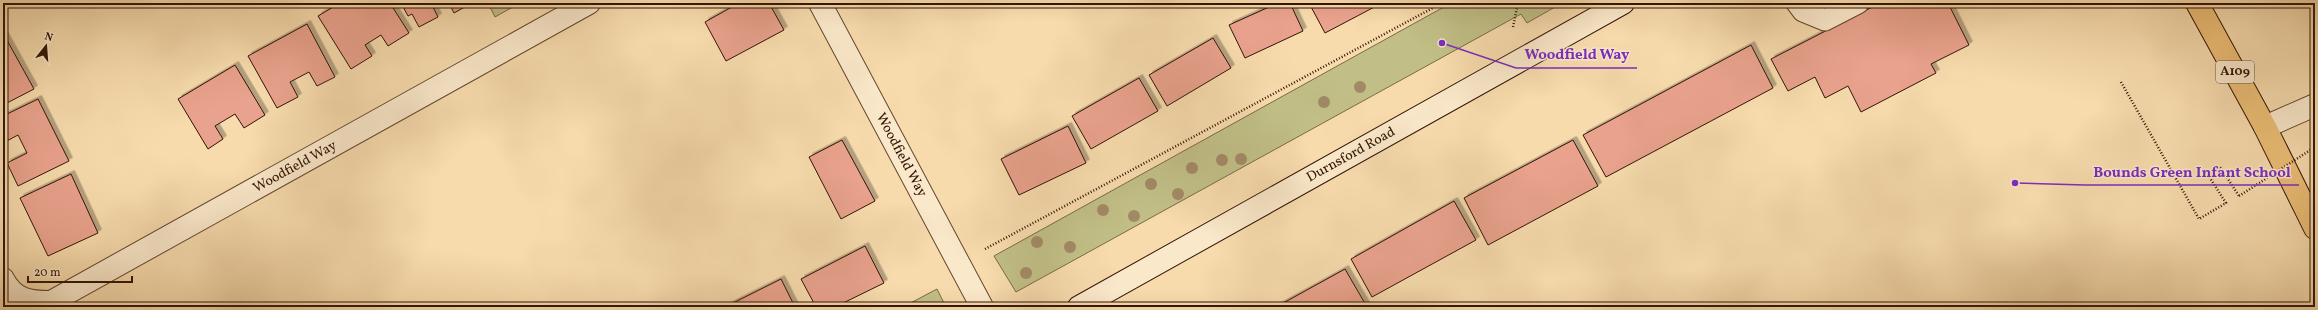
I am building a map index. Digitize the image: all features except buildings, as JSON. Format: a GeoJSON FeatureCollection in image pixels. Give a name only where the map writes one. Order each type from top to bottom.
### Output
{"type":"FeatureCollection","features":[{"type":"Feature","properties":{"kind":"main road","name":"A109"},"geometry":{"type":"LineString","coordinates":[[2197,3],[2265,127],[2315,228]]}},
{"type":"Feature","properties":{"kind":"street","name":"Woodfield Way"},"geometry":{"type":"LineString","coordinates":[[3,278],[8,288],[29,302],[51,302],[589,3]]}},
{"type":"Feature","properties":{"kind":"street","name":"Woodfield Way"},"geometry":{"type":"LineString","coordinates":[[820,3],[982,307]]}},
{"type":"Feature","properties":{"kind":"street","name":"Durnsford Road"},"geometry":{"type":"LineString","coordinates":[[1079,307],[1623,3]]}},
{"type":"Feature","properties":{"kind":"street"},"geometry":{"type":"LineString","coordinates":[[2265,127],[2315,105]]}},
{"type":"Feature","properties":{"kind":"lane"},"geometry":{"type":"LineString","coordinates":[[1797,3],[1803,11],[1825,20],[1858,3]]}},
{"type":"Feature","properties":{"kind":"path"},"geometry":{"type":"LineString","coordinates":[[981,252],[1442,3]]}},
{"type":"Feature","properties":{"kind":"path"},"geometry":{"type":"LineString","coordinates":[[1513,27],[1518,3]]}},
{"type":"Feature","properties":{"kind":"path"},"geometry":{"type":"LineString","coordinates":[[2121,82],[2200,219],[2226,203],[2208,175],[2214,170],[2220,167],[2239,196],[2315,147]]}},
{"type":"Feature","properties":{"kind":"shaded area"},"geometry":{"type":"Polygon","coordinates":[[[488,3],[520,3],[495,17],[488,3]]]}},
{"type":"Feature","properties":{"kind":"shaded area"},"geometry":{"type":"Polygon","coordinates":[[[1451,3],[1562,3],[1527,23],[1521,14],[1016,292],[994,256],[1451,3]]]}},
{"type":"Feature","properties":{"kind":"shaded area"},"geometry":{"type":"Polygon","coordinates":[[[937,289],[946,307],[903,307],[937,289]]]}},
{"type":"Feature","properties":{"kind":"place","name":"Woodfield Way"},"geometry":{"type":"Point","coordinates":[1442,43]}},
{"type":"Feature","properties":{"kind":"place","name":"Bounds Green Infant School"},"geometry":{"type":"Point","coordinates":[2015,183]}}]}
